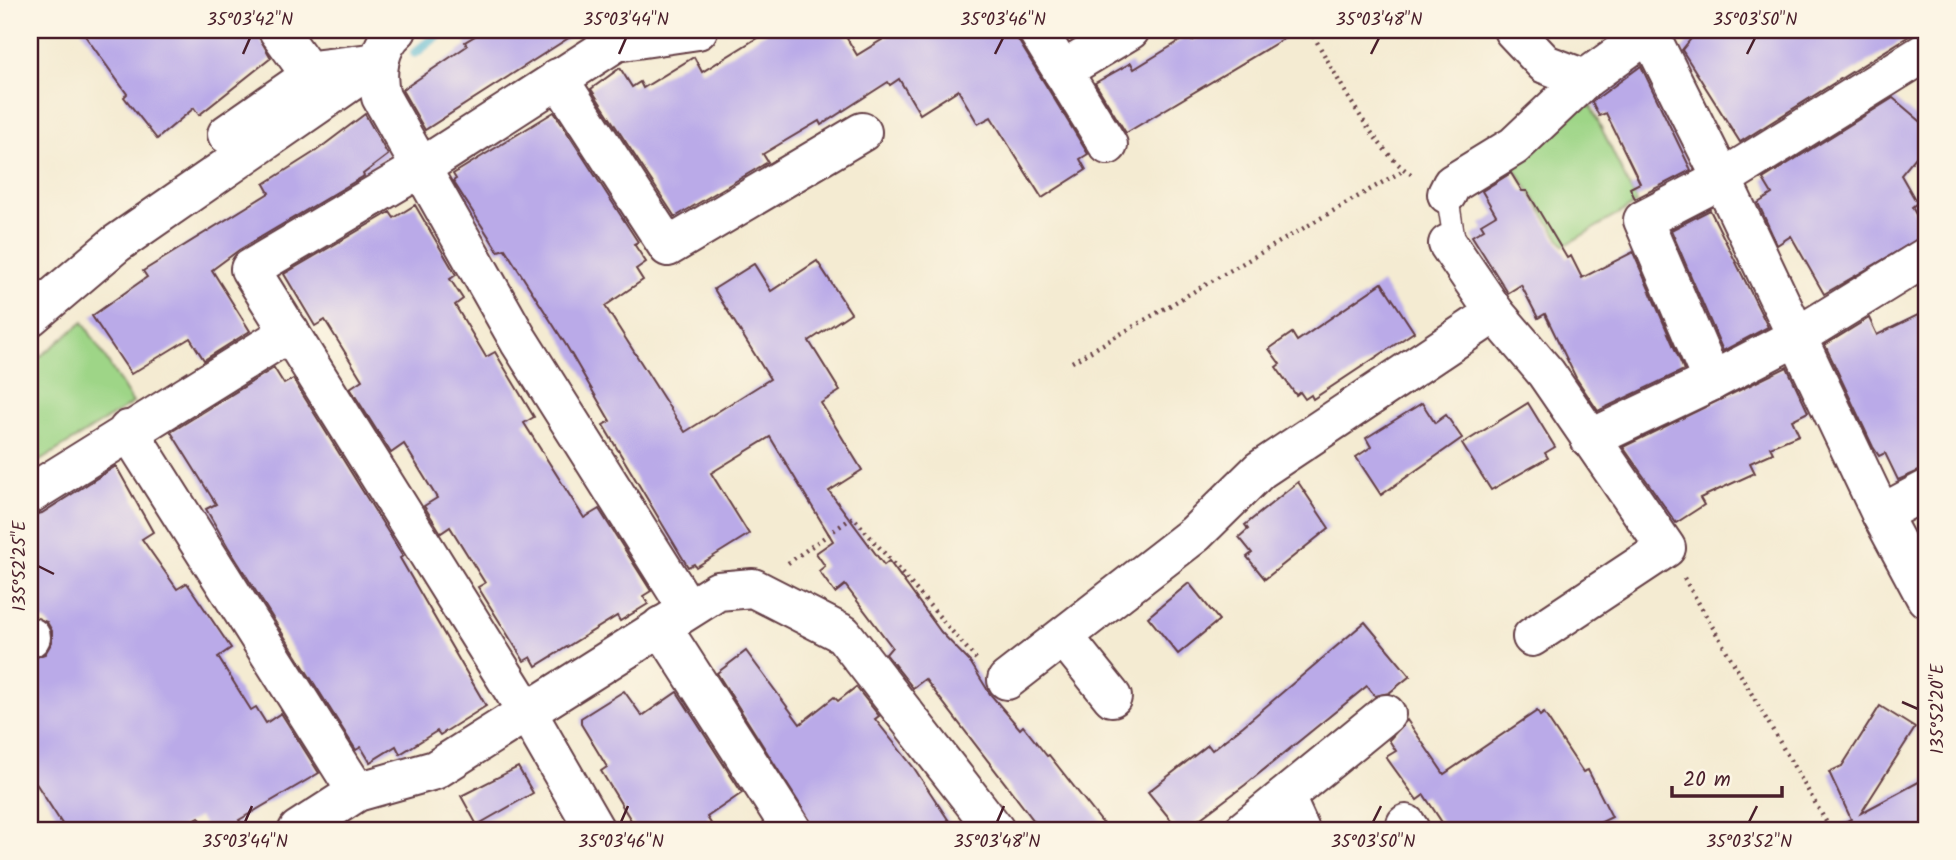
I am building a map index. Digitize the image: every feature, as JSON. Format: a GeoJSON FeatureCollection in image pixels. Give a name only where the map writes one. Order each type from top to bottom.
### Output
{"type":"FeatureCollection","features":[{"type":"Feature","properties":{"kind":"street"},"geometry":{"type":"LineString","coordinates":[[278,30],[319,85]]}},
{"type":"Feature","properties":{"kind":"street"},"geometry":{"type":"LineString","coordinates":[[595,830],[527,712],[250,269],[419,169],[616,42],[698,30]]}},
{"type":"Feature","properties":{"kind":"street"},"geometry":{"type":"LineString","coordinates":[[1037,30],[1108,145]]}},
{"type":"Feature","properties":{"kind":"street"},"geometry":{"type":"LineString","coordinates":[[1062,71],[1130,30]]}},
{"type":"Feature","properties":{"kind":"street"},"geometry":{"type":"LineString","coordinates":[[1513,30],[1545,64],[1585,79]]}},
{"type":"Feature","properties":{"kind":"street"},"geometry":{"type":"LineString","coordinates":[[1447,194],[1452,184],[1514,146],[1585,79],[1651,31],[1881,514],[1926,598]]}},
{"type":"Feature","properties":{"kind":"street"},"geometry":{"type":"LineString","coordinates":[[180,169],[388,46]]}},
{"type":"Feature","properties":{"kind":"street"},"geometry":{"type":"LineString","coordinates":[[388,46],[377,81],[381,97],[792,830]]}},
{"type":"Feature","properties":{"kind":"street"},"geometry":{"type":"LineString","coordinates":[[1712,382],[1643,220],[1722,179],[1926,51]]}},
{"type":"Feature","properties":{"kind":"street"},"geometry":{"type":"LineString","coordinates":[[558,78],[668,247],[862,132]]}},
{"type":"Feature","properties":{"kind":"street"},"geometry":{"type":"LineString","coordinates":[[30,317],[116,244],[319,85]]}},
{"type":"Feature","properties":{"kind":"street"},"geometry":{"type":"LineString","coordinates":[[1448,244],[1494,313],[1546,373],[1666,548],[1532,638]]}},
{"type":"Feature","properties":{"kind":"street"},"geometry":{"type":"LineString","coordinates":[[1590,439],[1712,382],[1798,336],[1926,257]]}},
{"type":"Feature","properties":{"kind":"street"},"geometry":{"type":"LineString","coordinates":[[1007,680],[1195,534],[1260,470],[1494,313]]}},
{"type":"Feature","properties":{"kind":"street"},"geometry":{"type":"LineString","coordinates":[[30,494],[128,430],[290,331]]}},
{"type":"Feature","properties":{"kind":"street"},"geometry":{"type":"LineString","coordinates":[[128,430],[333,816],[435,770],[718,591],[753,588],[843,634],[995,830]]}},
{"type":"Feature","properties":{"kind":"street"},"geometry":{"type":"LineString","coordinates":[[1881,514],[1926,490]]}},
{"type":"Feature","properties":{"kind":"street"},"geometry":{"type":"LineString","coordinates":[[1064,637],[1112,697]]}},
{"type":"Feature","properties":{"kind":"street"},"geometry":{"type":"LineString","coordinates":[[1244,830],[1293,813],[1386,713]]}},
{"type":"Feature","properties":{"kind":"lane"},"geometry":{"type":"LineString","coordinates":[[1447,194],[1454,238],[1448,244]]}},
{"type":"Feature","properties":{"kind":"path"},"geometry":{"type":"LineString","coordinates":[[1310,30],[1369,128],[1404,170],[1447,194]]}},
{"type":"Feature","properties":{"kind":"path"},"geometry":{"type":"LineString","coordinates":[[1072,362],[1404,170]]}},
{"type":"Feature","properties":{"kind":"path"},"geometry":{"type":"LineString","coordinates":[[753,588],[853,517],[991,675],[999,671],[1007,680]]}},
{"type":"Feature","properties":{"kind":"path"},"geometry":{"type":"LineString","coordinates":[[1666,548],[1831,830]]}},
{"type":"Feature","properties":{"kind":"green space"},"geometry":{"type":"Polygon","coordinates":[[[1588,100],[1637,203],[1564,246],[1514,167],[1588,100]]]}},
{"type":"Feature","properties":{"kind":"green space"},"geometry":{"type":"Polygon","coordinates":[[[83,322],[133,403],[30,467],[30,365],[83,322]]]}},
{"type":"Feature","properties":{"kind":"building"},"geometry":{"type":"Polygon","coordinates":[[[81,30],[255,30],[271,58],[199,115],[194,108],[157,139],[124,97],[127,94],[81,30]]]}},
{"type":"Feature","properties":{"kind":"building"},"geometry":{"type":"Polygon","coordinates":[[[485,30],[581,30],[425,130],[402,90],[467,46],[465,42],[485,30]]]}},
{"type":"Feature","properties":{"kind":"building"},"geometry":{"type":"Polygon","coordinates":[[[770,30],[842,30],[857,55],[898,30],[1012,30],[1088,154],[1080,159],[1086,170],[1042,198],[991,117],[978,124],[958,90],[920,114],[899,79],[890,85],[888,82],[821,125],[819,121],[763,154],[768,162],[675,217],[591,89],[620,68],[632,87],[640,82],[643,88],[694,57],[702,72],[770,30]]]}},
{"type":"Feature","properties":{"kind":"building"},"geometry":{"type":"Polygon","coordinates":[[[1211,30],[1298,30],[1126,133],[1095,83],[1131,63],[1134,69],[1188,36],[1192,41],[1211,30]]]}},
{"type":"Feature","properties":{"kind":"building"},"geometry":{"type":"Polygon","coordinates":[[[1698,30],[1926,30],[1914,33],[1740,142],[1682,50],[1698,30]]]}},
{"type":"Feature","properties":{"kind":"building"},"geometry":{"type":"Polygon","coordinates":[[[1641,66],[1691,170],[1635,199],[1630,188],[1640,183],[1606,113],[1599,116],[1592,102],[1641,66]]]}},
{"type":"Feature","properties":{"kind":"building"},"geometry":{"type":"Polygon","coordinates":[[[1893,98],[1926,126],[1926,145],[1901,175],[1917,203],[1912,207],[1924,229],[1921,231],[1924,236],[1824,294],[1791,236],[1777,245],[1758,203],[1772,194],[1763,179],[1893,98]]]}},
{"type":"Feature","properties":{"kind":"building"},"geometry":{"type":"Polygon","coordinates":[[[554,112],[638,242],[634,244],[646,262],[636,269],[643,280],[605,306],[685,432],[770,379],[714,289],[754,264],[771,291],[817,261],[851,313],[809,341],[840,391],[821,403],[862,470],[829,491],[884,565],[889,561],[941,632],[971,663],[990,694],[1020,729],[1023,726],[1047,756],[1049,755],[1108,830],[1041,830],[925,679],[913,688],[886,654],[892,647],[845,585],[835,593],[819,571],[825,566],[816,553],[833,541],[770,437],[711,473],[749,534],[696,567],[694,564],[688,567],[603,425],[610,421],[566,345],[505,249],[498,251],[453,181],[456,179],[453,174],[554,112]]]}},
{"type":"Feature","properties":{"kind":"building"},"geometry":{"type":"Polygon","coordinates":[[[365,114],[388,155],[363,174],[364,176],[239,250],[212,270],[250,331],[204,360],[190,338],[131,374],[92,316],[147,277],[143,271],[269,193],[264,184],[316,151],[365,114]]]}},
{"type":"Feature","properties":{"kind":"building"},"geometry":{"type":"Polygon","coordinates":[[[1511,173],[1522,191],[1527,191],[1567,258],[1571,256],[1582,278],[1633,252],[1684,370],[1598,411],[1576,378],[1545,314],[1538,318],[1521,285],[1508,293],[1472,236],[1484,229],[1481,224],[1496,215],[1482,191],[1511,173]]]}},
{"type":"Feature","properties":{"kind":"building"},"geometry":{"type":"Polygon","coordinates":[[[415,205],[456,275],[450,279],[463,299],[455,305],[486,357],[495,352],[534,417],[524,423],[584,518],[599,509],[651,591],[643,596],[648,604],[620,621],[617,616],[536,666],[531,657],[524,661],[478,587],[485,583],[450,527],[441,533],[424,506],[437,498],[404,444],[391,453],[350,388],[362,380],[325,320],[315,326],[284,274],[390,212],[394,218],[415,205]]]}},
{"type":"Feature","properties":{"kind":"building"},"geometry":{"type":"Polygon","coordinates":[[[1710,210],[1768,327],[1723,351],[1671,230],[1710,210]]]}},
{"type":"Feature","properties":{"kind":"building"},"geometry":{"type":"Polygon","coordinates":[[[1382,283],[1414,332],[1313,399],[1311,395],[1305,399],[1300,392],[1296,395],[1276,367],[1280,364],[1269,349],[1292,333],[1297,341],[1382,283]]]}},
{"type":"Feature","properties":{"kind":"building"},"geometry":{"type":"Polygon","coordinates":[[[1926,311],[1926,468],[1898,480],[1885,453],[1879,456],[1873,447],[1825,345],[1869,318],[1877,335],[1926,311]]]}},
{"type":"Feature","properties":{"kind":"building"},"geometry":{"type":"Polygon","coordinates":[[[1787,367],[1808,412],[1792,420],[1799,435],[1770,447],[1773,453],[1750,463],[1755,473],[1700,498],[1704,505],[1676,523],[1623,447],[1787,367]]]}},
{"type":"Feature","properties":{"kind":"building"},"geometry":{"type":"Polygon","coordinates":[[[274,368],[284,384],[293,379],[403,556],[400,558],[486,706],[440,735],[437,731],[400,754],[396,746],[370,762],[361,747],[356,750],[228,547],[206,509],[216,504],[171,432],[274,368]]]}},
{"type":"Feature","properties":{"kind":"building"},"geometry":{"type":"Polygon","coordinates":[[[1422,403],[1435,423],[1446,415],[1462,438],[1381,495],[1356,457],[1371,447],[1366,438],[1422,403]]]}},
{"type":"Feature","properties":{"kind":"building"},"geometry":{"type":"Polygon","coordinates":[[[1528,403],[1555,447],[1545,453],[1548,458],[1491,490],[1462,444],[1528,403]]]}},
{"type":"Feature","properties":{"kind":"building"},"geometry":{"type":"Polygon","coordinates":[[[116,466],[153,532],[142,539],[177,589],[187,583],[231,648],[218,657],[251,710],[256,707],[266,723],[281,713],[319,773],[239,820],[246,830],[207,830],[199,817],[176,830],[66,830],[30,774],[30,659],[45,654],[52,642],[52,631],[47,622],[30,616],[30,516],[42,513],[116,466]]]}},
{"type":"Feature","properties":{"kind":"building"},"geometry":{"type":"Polygon","coordinates":[[[1298,482],[1329,528],[1265,579],[1247,557],[1252,553],[1239,537],[1248,529],[1245,525],[1298,482]]]}},
{"type":"Feature","properties":{"kind":"building"},"geometry":{"type":"Polygon","coordinates":[[[1189,583],[1219,620],[1178,654],[1148,617],[1189,583]]]}},
{"type":"Feature","properties":{"kind":"building"},"geometry":{"type":"Polygon","coordinates":[[[1365,622],[1410,676],[1389,693],[1375,696],[1367,686],[1245,785],[1185,830],[1179,830],[1148,792],[1208,745],[1212,750],[1243,726],[1365,622]]]}},
{"type":"Feature","properties":{"kind":"building"},"geometry":{"type":"Polygon","coordinates":[[[746,651],[800,724],[834,697],[838,701],[856,687],[879,716],[875,719],[914,768],[955,830],[816,830],[717,673],[746,651]]]}},
{"type":"Feature","properties":{"kind":"building"},"geometry":{"type":"Polygon","coordinates":[[[624,691],[642,716],[677,692],[742,793],[707,817],[715,830],[637,830],[601,771],[607,767],[581,724],[581,718],[624,691]]]}},
{"type":"Feature","properties":{"kind":"building"},"geometry":{"type":"Polygon","coordinates":[[[1880,706],[1915,728],[1861,813],[1926,778],[1926,830],[1829,830],[1851,819],[1829,772],[1842,766],[1880,706]]]}},
{"type":"Feature","properties":{"kind":"building"},"geometry":{"type":"Polygon","coordinates":[[[1537,711],[1540,716],[1544,713],[1583,772],[1588,770],[1612,817],[1585,830],[1447,830],[1424,795],[1417,800],[1386,757],[1396,751],[1389,740],[1407,720],[1444,774],[1537,711]]]}},
{"type":"Feature","properties":{"kind":"building"},"geometry":{"type":"Polygon","coordinates":[[[518,767],[533,793],[477,825],[461,796],[518,767]]]}},
{"type":"Feature","properties":{"kind":"waterway"},"geometry":{"type":"LineString","coordinates":[[415,53],[444,30]]}},
{"type":"Feature","properties":{"kind":"waterway"},"geometry":{"type":"LineString","coordinates":[[30,340],[47,325]]}}]}
